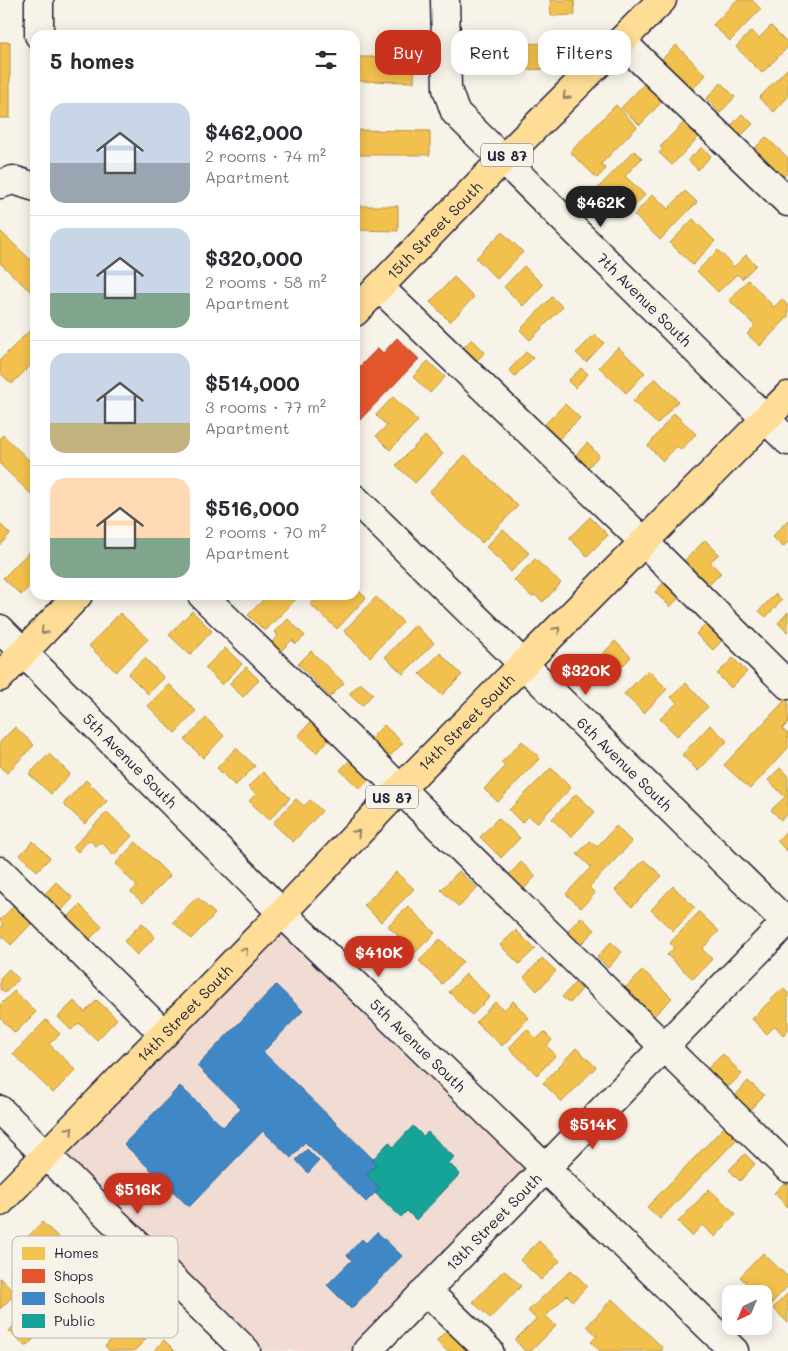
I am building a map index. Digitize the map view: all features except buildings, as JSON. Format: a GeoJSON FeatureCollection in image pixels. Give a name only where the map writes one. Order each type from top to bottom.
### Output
{"type":"FeatureCollection","features":[{"type":"Feature","properties":{"kind":"main road","name":"15th Street South"},"geometry":{"type":"LineString","coordinates":[[631,31],[662,0]]}},
{"type":"Feature","properties":{"kind":"main road","name":"15th Street South"},"geometry":{"type":"LineString","coordinates":[[360,307],[587,75]]}},
{"type":"Feature","properties":{"kind":"main road","name":"14th Street South"},"geometry":{"type":"LineString","coordinates":[[0,1202],[282,913],[399,790],[788,396]]}},
{"type":"Feature","properties":{"kind":"main road"},"geometry":{"type":"LineString","coordinates":[[0,677],[73,600]]}},
{"type":"Feature","properties":{"kind":"street"},"geometry":{"type":"LineString","coordinates":[[39,0],[39,30]]}},
{"type":"Feature","properties":{"kind":"street","name":"7th Avenue South"},"geometry":{"type":"LineString","coordinates":[[445,0],[447,89],[455,112],[788,441]]}},
{"type":"Feature","properties":{"kind":"street"},"geometry":{"type":"LineString","coordinates":[[631,51],[788,202]]}},
{"type":"Feature","properties":{"kind":"street"},"geometry":{"type":"LineString","coordinates":[[0,184],[13,180],[30,185]]}},
{"type":"Feature","properties":{"kind":"street"},"geometry":{"type":"LineString","coordinates":[[379,287],[643,541],[788,685]]}},
{"type":"Feature","properties":{"kind":"street","name":"6th Avenue South"},"geometry":{"type":"LineString","coordinates":[[360,503],[787,922]]}},
{"type":"Feature","properties":{"kind":"street"},"geometry":{"type":"LineString","coordinates":[[207,600],[662,1048],[788,1168]]}},
{"type":"Feature","properties":{"kind":"street","name":"5th Avenue South"},"geometry":{"type":"LineString","coordinates":[[0,629],[282,913],[734,1351]]}},
{"type":"Feature","properties":{"kind":"street"},"geometry":{"type":"LineString","coordinates":[[0,871],[164,1034]]}},
{"type":"Feature","properties":{"kind":"street","name":"13th Street South"},"geometry":{"type":"LineString","coordinates":[[367,1351],[787,922]]}},
{"type":"Feature","properties":{"kind":"street"},"geometry":{"type":"LineString","coordinates":[[0,1110],[129,1236]]}},
{"type":"Feature","properties":{"kind":"street"},"geometry":{"type":"LineString","coordinates":[[178,1284],[246,1351]]}},
{"type":"Feature","properties":{"kind":"street"},"geometry":{"type":"LineString","coordinates":[[426,1290],[489,1351]]}},
{"type":"Feature","properties":{"kind":"shaded area"},"geometry":{"type":"Polygon","coordinates":[[[282,913],[545,1169],[367,1351],[246,1351],[178,1284],[178,1236],[129,1236],[46,1155],[282,913]]]}}]}
